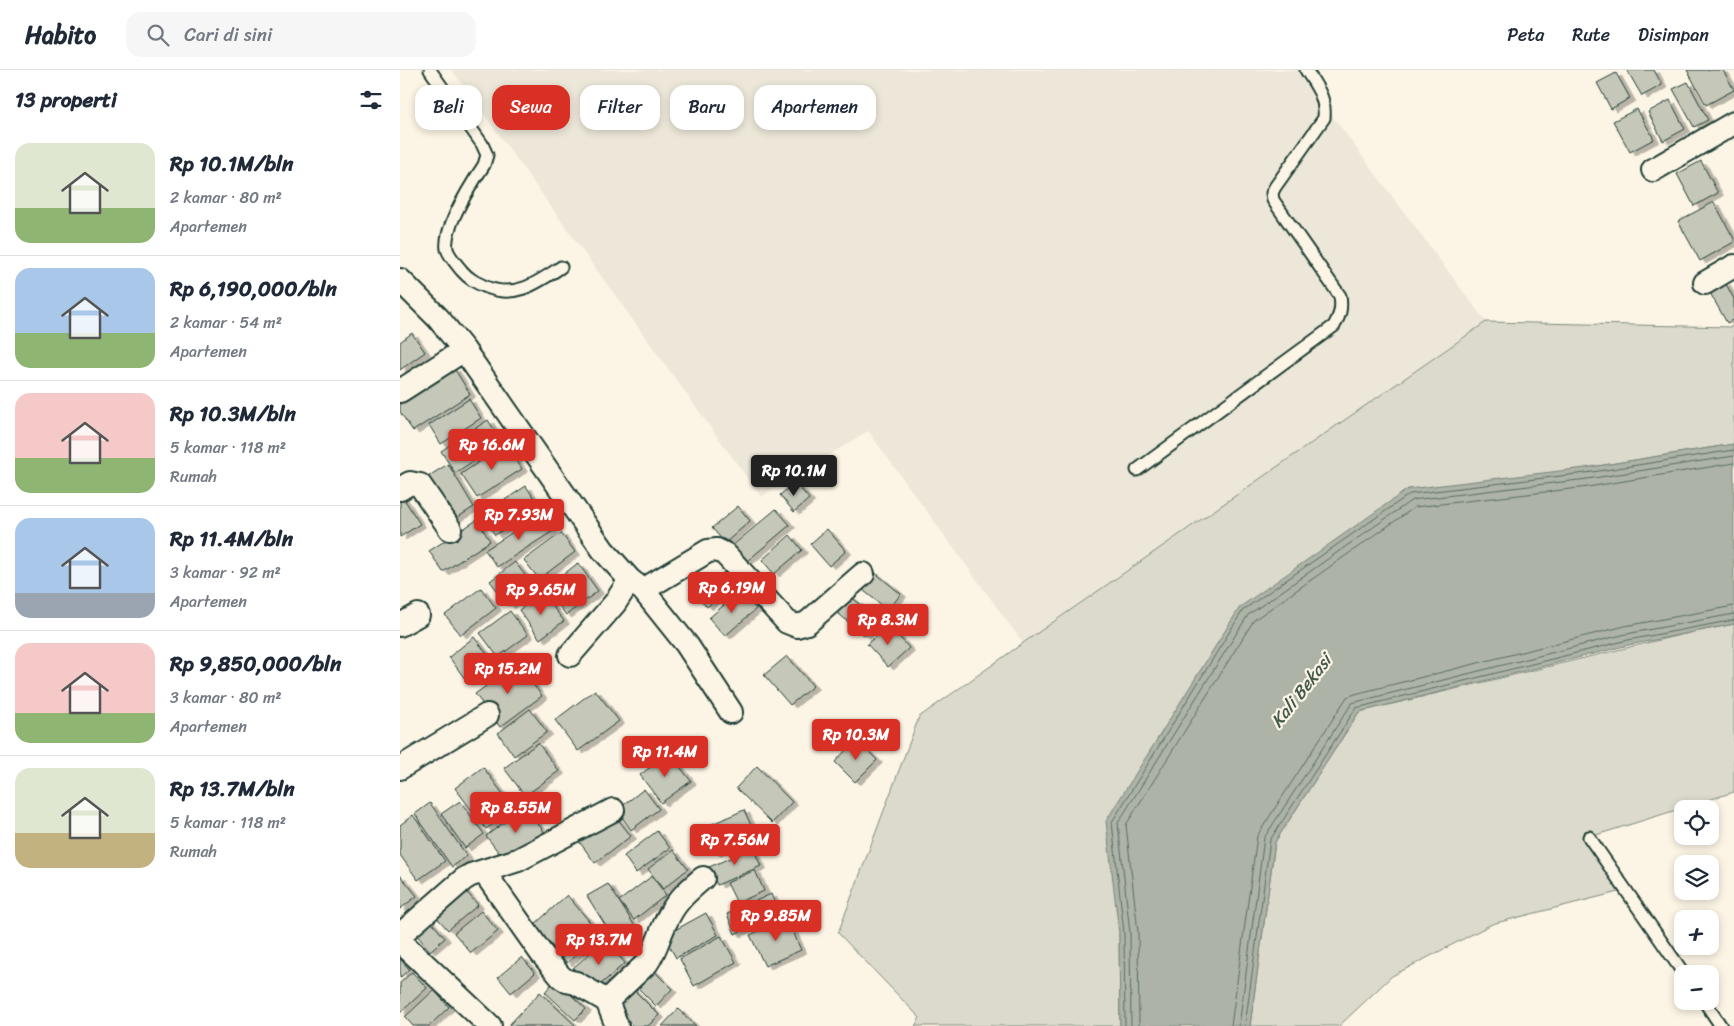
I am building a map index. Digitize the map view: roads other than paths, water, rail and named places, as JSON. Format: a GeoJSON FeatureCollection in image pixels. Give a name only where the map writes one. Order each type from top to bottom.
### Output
{"type":"FeatureCollection","features":[{"type":"Feature","properties":{"kind":"street"},"geometry":{"type":"LineString","coordinates":[[1653,170],[1734,123]]}},
{"type":"Feature","properties":{"kind":"street"},"geometry":{"type":"LineString","coordinates":[[1705,284],[1734,266]]}},
{"type":"Feature","properties":{"kind":"street"},"geometry":{"type":"LineString","coordinates":[[400,280],[438,318],[464,350],[602,550],[637,585],[687,645],[731,712]]}},
{"type":"Feature","properties":{"kind":"street"},"geometry":{"type":"LineString","coordinates":[[400,391],[464,350]]}},
{"type":"Feature","properties":{"kind":"street"},"geometry":{"type":"LineString","coordinates":[[400,489],[410,483],[420,485],[450,529]]}},
{"type":"Feature","properties":{"kind":"street"},"geometry":{"type":"LineString","coordinates":[[570,655],[615,603],[637,585],[708,551],[716,550],[726,554],[787,622],[798,626],[807,623],[863,574]]}},
{"type":"Feature","properties":{"kind":"street"},"geometry":{"type":"LineString","coordinates":[[400,768],[487,715]]}},
{"type":"Feature","properties":{"kind":"street"},"geometry":{"type":"LineString","coordinates":[[400,935],[464,879],[518,860],[612,810]]}},
{"type":"Feature","properties":{"kind":"street"},"geometry":{"type":"LineString","coordinates":[[484,872],[561,978],[576,983],[607,1001],[617,1026]]}},
{"type":"Feature","properties":{"kind":"street"},"geometry":{"type":"LineString","coordinates":[[607,1001],[647,963],[652,956],[668,916],[679,900],[703,878]]}},
{"type":"Feature","properties":{"kind":"street"},"geometry":{"type":"LineString","coordinates":[[400,941],[490,1026]]}},
{"type":"Feature","properties":{"kind":"lane"},"geometry":{"type":"LineString","coordinates":[[430,70],[487,154],[484,165],[449,228],[447,249],[456,264],[470,280],[495,291],[516,291],[538,283],[561,267]]}},
{"type":"Feature","properties":{"kind":"lane"},"geometry":{"type":"LineString","coordinates":[[1137,470],[1334,326],[1340,316],[1340,296],[1273,200],[1272,194],[1274,187],[1324,118],[1325,107],[1319,90],[1306,70]]}},
{"type":"Feature","properties":{"kind":"lane"},"geometry":{"type":"LineString","coordinates":[[1590,837],[1678,965]]}},
{"type":"Feature","properties":{"kind":"lane"},"geometry":{"type":"LineString","coordinates":[[1710,1010],[1721,1026]]}},
{"type":"Feature","properties":{"kind":"water","name":"Kali Bekasi"},"geometry":{"type":"Polygon","coordinates":[[[1734,444],[1734,624],[1629,645],[1359,712],[1275,842],[1250,1026],[1120,1026],[1119,933],[1106,821],[1240,607],[1408,489],[1585,468],[1734,444]]]}}]}
